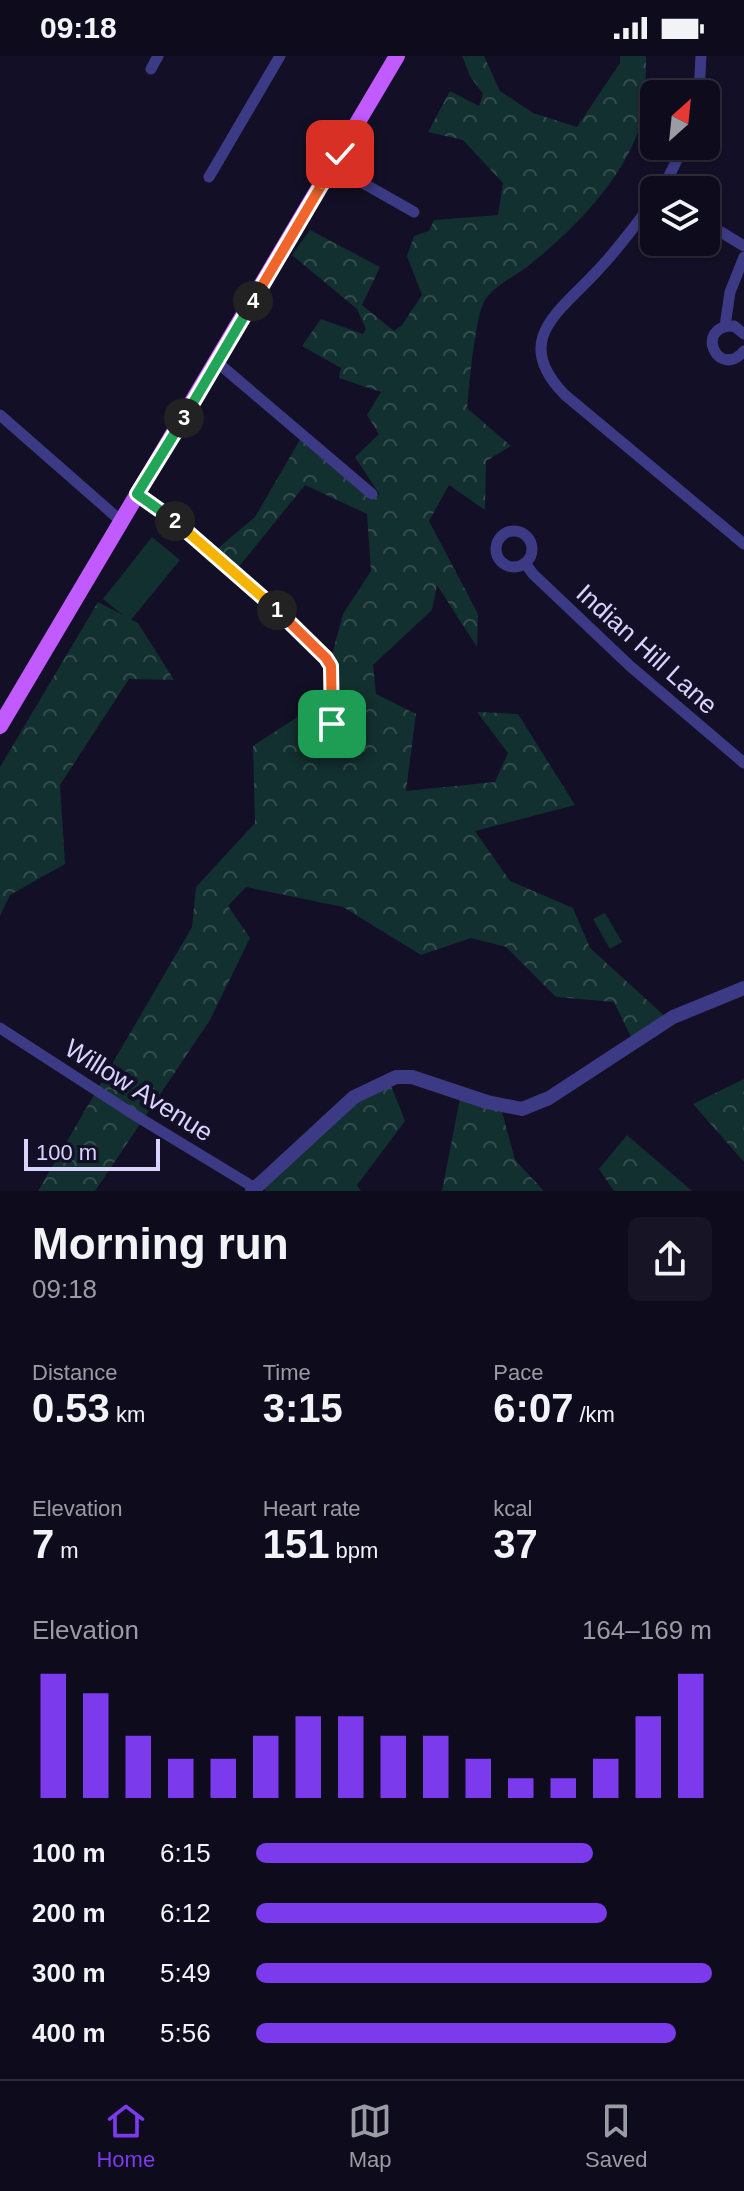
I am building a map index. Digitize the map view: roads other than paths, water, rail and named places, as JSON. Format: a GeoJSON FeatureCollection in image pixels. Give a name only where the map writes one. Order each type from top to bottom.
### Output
{"type":"FeatureCollection","features":[{"type":"Feature","properties":{"kind":"main road"},"geometry":{"type":"LineString","coordinates":[[0,726],[218,363],[397,56]]}},
{"type":"Feature","properties":{"kind":"street"},"geometry":{"type":"LineString","coordinates":[[151,69],[158,56]]}},
{"type":"Feature","properties":{"kind":"street"},"geometry":{"type":"LineString","coordinates":[[209,177],[280,56]]}},
{"type":"Feature","properties":{"kind":"street"},"geometry":{"type":"LineString","coordinates":[[701,56],[701,80]]}},
{"type":"Feature","properties":{"kind":"street"},"geometry":{"type":"LineString","coordinates":[[333,166],[414,212]]}},
{"type":"Feature","properties":{"kind":"street"},"geometry":{"type":"LineString","coordinates":[[640,219],[612,255],[550,319],[542,336],[544,367],[550,381],[565,395],[744,544]]}},
{"type":"Feature","properties":{"kind":"street"},"geometry":{"type":"LineString","coordinates":[[720,231],[744,246]]}},
{"type":"Feature","properties":{"kind":"street"},"geometry":{"type":"LineString","coordinates":[[725,326],[730,292],[744,257]]}},
{"type":"Feature","properties":{"kind":"street"},"geometry":{"type":"LineString","coordinates":[[744,334],[739,329],[725,326],[712,339],[717,355],[732,360],[744,351]]}},
{"type":"Feature","properties":{"kind":"street"},"geometry":{"type":"LineString","coordinates":[[218,363],[372,494]]}},
{"type":"Feature","properties":{"kind":"street"},"geometry":{"type":"LineString","coordinates":[[0,415],[121,521]]}},
{"type":"Feature","properties":{"kind":"street"},"geometry":{"type":"LineString","coordinates":[[137,494],[161,509],[289,621],[326,658],[331,666],[332,724],[336,741]]}},
{"type":"Feature","properties":{"kind":"street","name":"Indian Hill Lane"},"geometry":{"type":"LineString","coordinates":[[525,563],[630,666],[744,763]]}},
{"type":"Feature","properties":{"kind":"street"},"geometry":{"type":"LineString","coordinates":[[254,1190],[354,1097],[396,1077],[412,1077],[508,1108],[522,1109],[549,1098],[647,1033],[695,1007],[744,988]]}},
{"type":"Feature","properties":{"kind":"street","name":"Willow Avenue"},"geometry":{"type":"LineString","coordinates":[[0,1028],[254,1190]]}}]}
